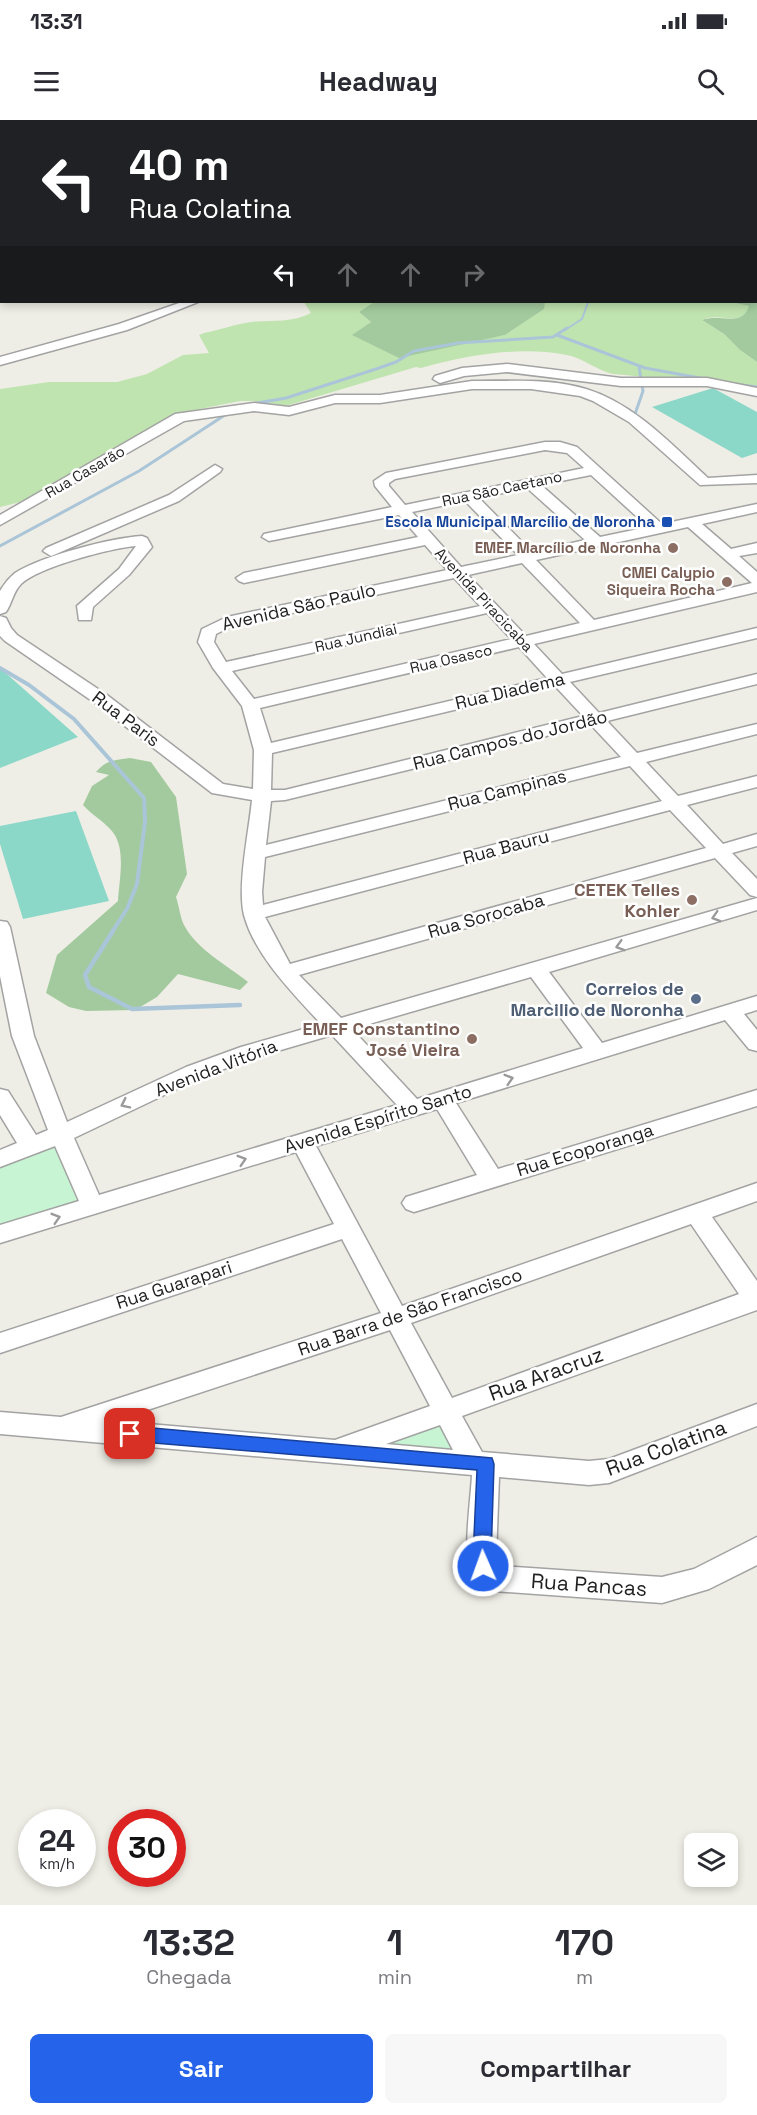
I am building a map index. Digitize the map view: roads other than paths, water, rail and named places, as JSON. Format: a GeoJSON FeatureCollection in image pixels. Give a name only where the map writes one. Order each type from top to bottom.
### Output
{"type":"FeatureCollection","features":[{"type":"Feature","properties":{"kind":"street"},"geometry":{"type":"LineString","coordinates":[[0,361],[116,330],[189,303]]}},
{"type":"Feature","properties":{"kind":"street"},"geometry":{"type":"LineString","coordinates":[[367,399],[389,395],[463,371],[493,367],[554,372],[620,382],[721,384],[757,392]]}},
{"type":"Feature","properties":{"kind":"street"},"geometry":{"type":"LineString","coordinates":[[367,399],[503,383],[582,392],[634,419],[705,482],[757,479]]}},
{"type":"Feature","properties":{"kind":"street","name":"Rua Casarão"},"geometry":{"type":"LineString","coordinates":[[0,521],[180,417],[254,407],[289,411],[326,401],[367,399]]}},
{"type":"Feature","properties":{"kind":"street","name":"Avenida Piracicaba"},"geometry":{"type":"LineString","coordinates":[[659,529],[572,450],[553,445],[385,478],[381,481],[382,486],[402,510],[490,608],[757,891]]}},
{"type":"Feature","properties":{"kind":"street"},"geometry":{"type":"LineString","coordinates":[[0,577],[39,556],[174,498],[215,469]]}},
{"type":"Feature","properties":{"kind":"street","name":"Rua São Caetano"},"geometry":{"type":"LineString","coordinates":[[269,537],[595,470]]}},
{"type":"Feature","properties":{"kind":"street"},"geometry":{"type":"LineString","coordinates":[[530,483],[596,542]]}},
{"type":"Feature","properties":{"kind":"street"},"geometry":{"type":"LineString","coordinates":[[468,496],[592,627]]}},
{"type":"Feature","properties":{"kind":"street","name":"Avenida São Paulo"},"geometry":{"type":"LineString","coordinates":[[413,1108],[285,972],[260,930],[254,914],[252,892],[258,853],[263,750],[250,705],[221,668],[206,642],[208,632],[218,624],[757,508]]}},
{"type":"Feature","properties":{"kind":"street"},"geometry":{"type":"LineString","coordinates":[[691,522],[757,580]]}},
{"type":"Feature","properties":{"kind":"street"},"geometry":{"type":"LineString","coordinates":[[244,578],[428,540]]}},
{"type":"Feature","properties":{"kind":"street"},"geometry":{"type":"LineString","coordinates":[[0,609],[9,587],[22,576],[71,556],[142,541],[144,547],[124,572],[85,606],[85,617]]}},
{"type":"Feature","properties":{"kind":"street"},"geometry":{"type":"LineString","coordinates":[[728,554],[757,548]]}},
{"type":"Feature","properties":{"kind":"street","name":"Rua Osasco"},"geometry":{"type":"LineString","coordinates":[[250,705],[757,587]]}},
{"type":"Feature","properties":{"kind":"street","name":"Rua Jundiai"},"geometry":{"type":"LineString","coordinates":[[221,668],[490,608]]}},
{"type":"Feature","properties":{"kind":"street","name":"Rua Paris"},"geometry":{"type":"LineString","coordinates":[[0,621],[3,630],[11,638],[101,699],[218,789],[262,796]]}},
{"type":"Feature","properties":{"kind":"street","name":"Rua Diadema"},"geometry":{"type":"LineString","coordinates":[[263,750],[755,635]]}},
{"type":"Feature","properties":{"kind":"street","name":"Rua Campos do Jordão"},"geometry":{"type":"LineString","coordinates":[[262,796],[285,795],[757,680]]}},
{"type":"Feature","properties":{"kind":"street","name":"Rua Campinas"},"geometry":{"type":"LineString","coordinates":[[258,853],[757,729]]}},
{"type":"Feature","properties":{"kind":"street","name":"Rua Bauru"},"geometry":{"type":"LineString","coordinates":[[254,914],[757,781]]}},
{"type":"Feature","properties":{"kind":"street","name":"Rua Sorocaba"},"geometry":{"type":"LineString","coordinates":[[285,972],[757,840]]}},
{"type":"Feature","properties":{"kind":"street","name":"Avenida Vitória"},"geometry":{"type":"LineString","coordinates":[[10,1153],[61,1134],[194,1072],[249,1052],[338,1028],[757,904]]}},
{"type":"Feature","properties":{"kind":"street"},"geometry":{"type":"LineString","coordinates":[[0,927],[23,1036],[61,1134],[93,1207]]}},
{"type":"Feature","properties":{"kind":"street"},"geometry":{"type":"LineString","coordinates":[[537,970],[597,1052]]}},
{"type":"Feature","properties":{"kind":"street","name":"Avenida Espírito Santo"},"geometry":{"type":"LineString","coordinates":[[0,1234],[757,1003]]}},
{"type":"Feature","properties":{"kind":"street"},"geometry":{"type":"LineString","coordinates":[[730,1012],[757,1044]]}},
{"type":"Feature","properties":{"kind":"street"},"geometry":{"type":"LineString","coordinates":[[0,1097],[10,1153]]}},
{"type":"Feature","properties":{"kind":"street","name":"Rua Ecoporanga"},"geometry":{"type":"LineString","coordinates":[[414,1203],[757,1098]]}},
{"type":"Feature","properties":{"kind":"street"},"geometry":{"type":"LineString","coordinates":[[442,1099],[492,1179]]}},
{"type":"Feature","properties":{"kind":"street"},"geometry":{"type":"LineString","coordinates":[[302,1142],[446,1411],[479,1463]]}},
{"type":"Feature","properties":{"kind":"street","name":"Rua Barra de São Francisco"},"geometry":{"type":"LineString","coordinates":[[61,1428],[396,1318],[757,1192]]}},
{"type":"Feature","properties":{"kind":"street"},"geometry":{"type":"LineString","coordinates":[[695,1212],[757,1299]]}},
{"type":"Feature","properties":{"kind":"street","name":"Rua Guarapari"},"geometry":{"type":"LineString","coordinates":[[0,1342],[348,1228]]}},
{"type":"Feature","properties":{"kind":"street","name":"Rua Aracruz"},"geometry":{"type":"LineString","coordinates":[[336,1452],[757,1299]]}},
{"type":"Feature","properties":{"kind":"street","name":"Rua Colatina"},"geometry":{"type":"LineString","coordinates":[[0,1423],[600,1473],[757,1415]]}},
{"type":"Feature","properties":{"kind":"street","name":"Rua Pancas"},"geometry":{"type":"LineString","coordinates":[[479,1463],[483,1566],[494,1578],[662,1590],[681,1588],[730,1566],[757,1550]]}},
{"type":"Feature","properties":{"kind":"waterway"},"geometry":{"type":"LineString","coordinates":[[565,330],[582,319],[588,303]]}},
{"type":"Feature","properties":{"kind":"waterway"},"geometry":{"type":"LineString","coordinates":[[252,404],[286,398],[376,369],[396,362],[414,351],[458,343],[553,337],[567,328]]}},
{"type":"Feature","properties":{"kind":"waterway"},"geometry":{"type":"LineString","coordinates":[[557,335],[645,368],[700,378]]}},
{"type":"Feature","properties":{"kind":"waterway"},"geometry":{"type":"LineString","coordinates":[[635,414],[643,391],[639,367]]}},
{"type":"Feature","properties":{"kind":"waterway"},"geometry":{"type":"LineString","coordinates":[[735,384],[757,387]]}},
{"type":"Feature","properties":{"kind":"waterway"},"geometry":{"type":"LineString","coordinates":[[0,546],[139,471],[228,413]]}},
{"type":"Feature","properties":{"kind":"waterway"},"geometry":{"type":"LineString","coordinates":[[0,668],[29,685],[74,719],[144,798],[145,822],[137,884],[127,909],[112,932]]}},
{"type":"Feature","properties":{"kind":"waterway"},"geometry":{"type":"LineString","coordinates":[[113,931],[85,975],[89,987],[132,1009],[240,1005]]}},
{"type":"Feature","properties":{"kind":"place","name":"Escola Municipal Marcílio de Noronha"},"geometry":{"type":"Point","coordinates":[667,522]}},
{"type":"Feature","properties":{"kind":"place","name":"EMEF Marcílio de Noronha"},"geometry":{"type":"Point","coordinates":[673,548]}},
{"type":"Feature","properties":{"kind":"place","name":"CMEI Calypio Siqueira Rocha"},"geometry":{"type":"Point","coordinates":[727,582]}},
{"type":"Feature","properties":{"kind":"place","name":"CETEK Telles Kohler"},"geometry":{"type":"Point","coordinates":[692,900]}},
{"type":"Feature","properties":{"kind":"place","name":"Correios de Marcilio de Noronha"},"geometry":{"type":"Point","coordinates":[696,999]}},
{"type":"Feature","properties":{"kind":"place","name":"EMEF Constantino José Vieira"},"geometry":{"type":"Point","coordinates":[472,1039]}}]}
